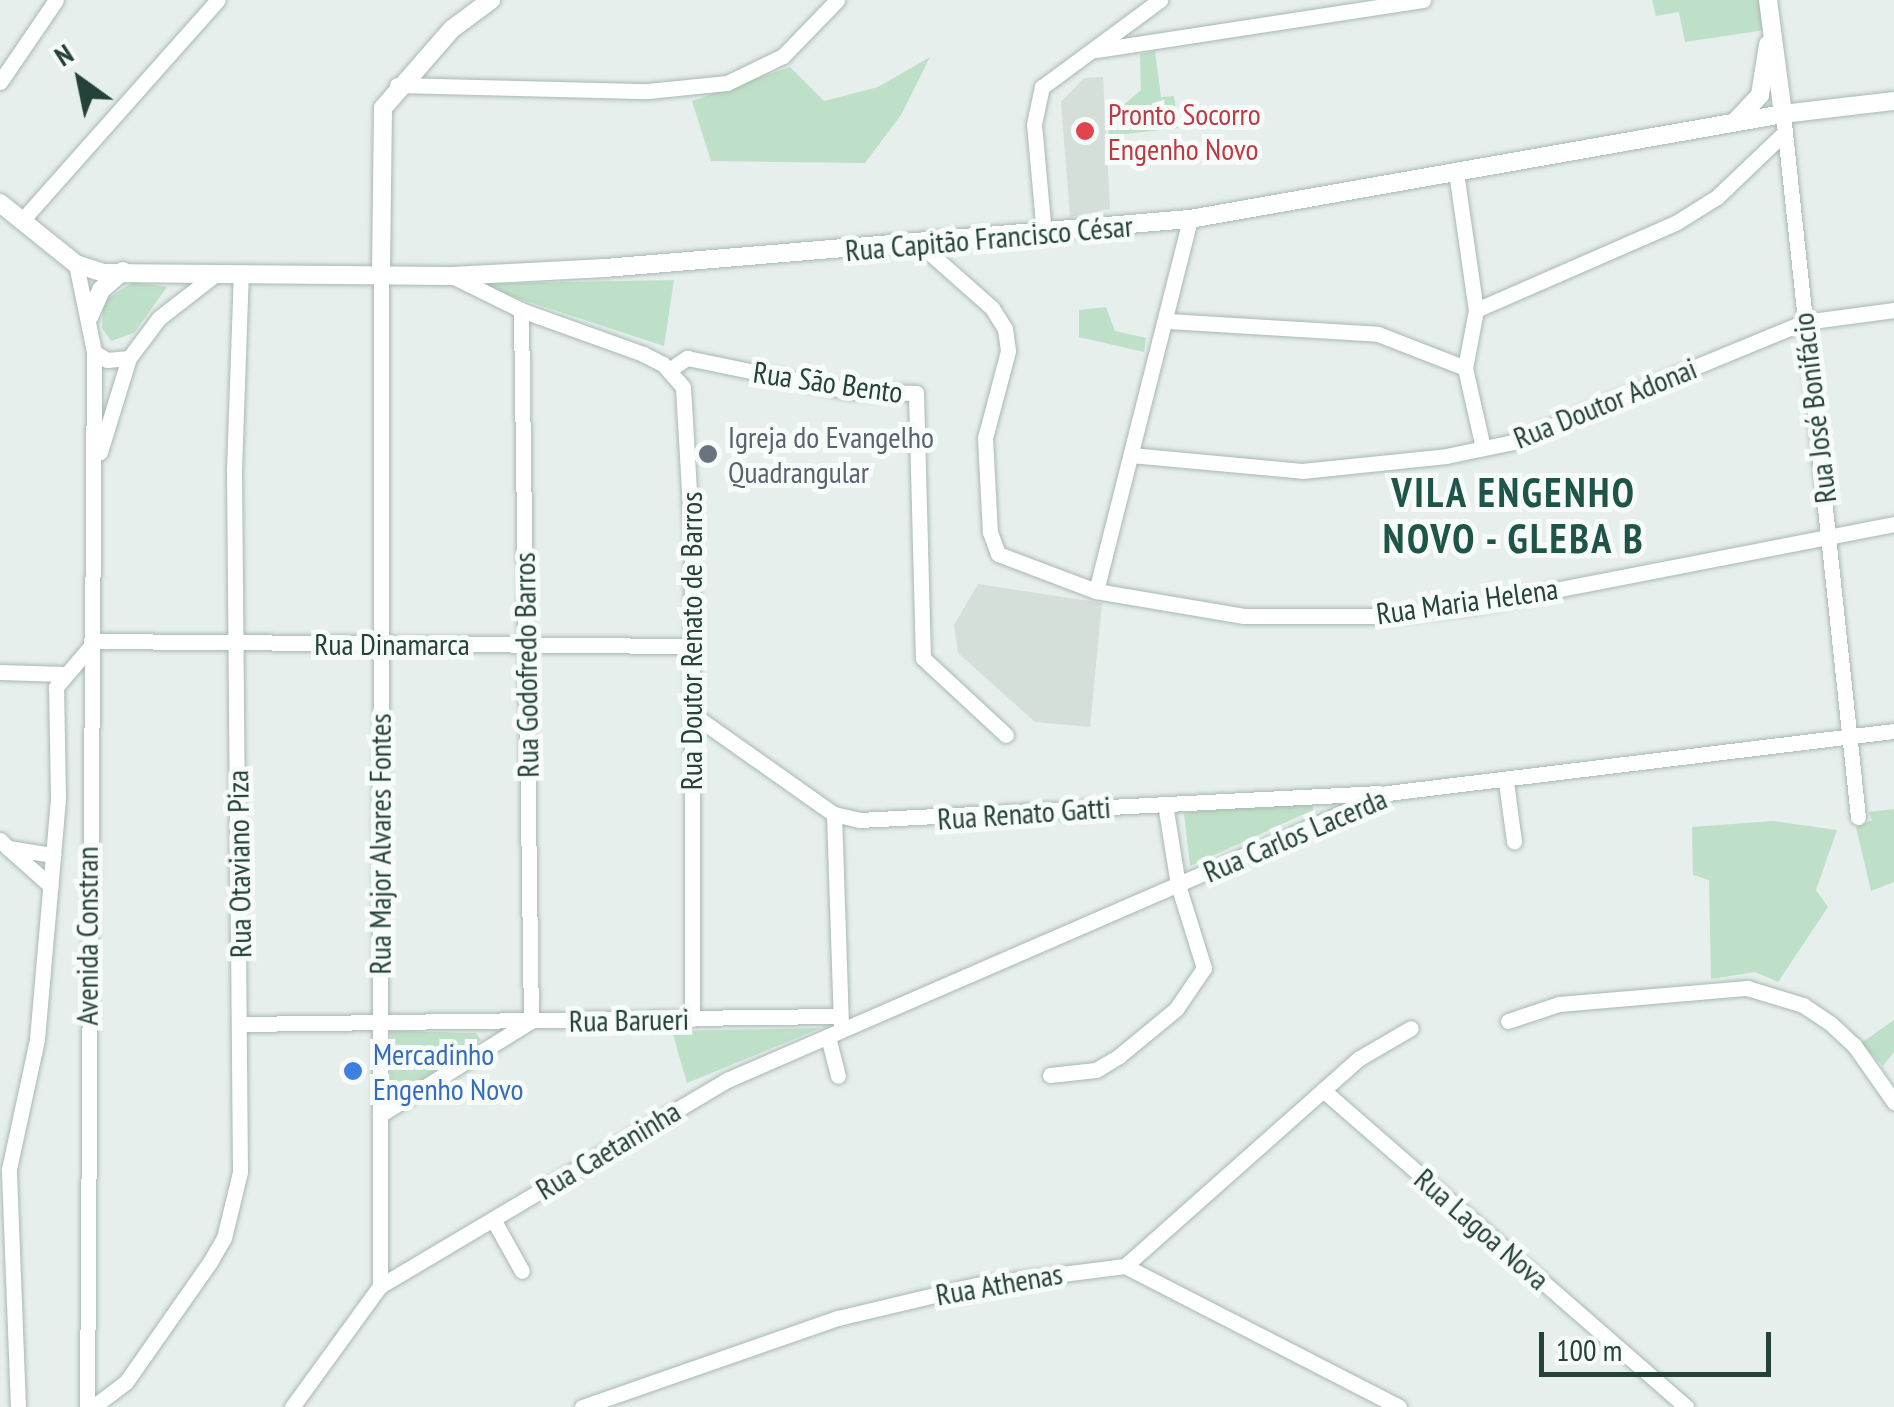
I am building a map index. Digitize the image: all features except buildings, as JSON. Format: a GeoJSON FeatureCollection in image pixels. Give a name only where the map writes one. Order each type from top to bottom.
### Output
{"type":"FeatureCollection","features":[{"type":"Feature","properties":{"kind":"street"},"geometry":{"type":"LineString","coordinates":[[0,82],[56,0]]}},
{"type":"Feature","properties":{"kind":"street"},"geometry":{"type":"LineString","coordinates":[[25,216],[218,0]]}},
{"type":"Feature","properties":{"kind":"street"},"geometry":{"type":"LineString","coordinates":[[397,85],[491,0]]}},
{"type":"Feature","properties":{"kind":"street"},"geometry":{"type":"LineString","coordinates":[[397,85],[648,91],[727,83],[783,56],[838,0]]}},
{"type":"Feature","properties":{"kind":"street"},"geometry":{"type":"LineString","coordinates":[[1044,234],[1036,105],[1054,74],[1097,50],[1160,0]]}},
{"type":"Feature","properties":{"kind":"street"},"geometry":{"type":"LineString","coordinates":[[1097,50],[1423,0]]}},
{"type":"Feature","properties":{"kind":"street","name":"Rua José Bonifácio"},"geometry":{"type":"LineString","coordinates":[[1768,0],[1858,817]]}},
{"type":"Feature","properties":{"kind":"street"},"geometry":{"type":"LineString","coordinates":[[1735,122],[1760,95],[1770,25]]}},
{"type":"Feature","properties":{"kind":"street","name":"Rua Major Alvares Fontes"},"geometry":{"type":"LineString","coordinates":[[380,1286],[381,135],[384,108],[397,85]]}},
{"type":"Feature","properties":{"kind":"street","name":"Rua Capitão Francisco César"},"geometry":{"type":"LineString","coordinates":[[76,264],[124,271],[452,276],[923,246],[1190,219],[1735,122],[1894,101]]}},
{"type":"Feature","properties":{"kind":"street"},"geometry":{"type":"LineString","coordinates":[[1476,310],[1677,222],[1716,197],[1783,134]]}},
{"type":"Feature","properties":{"kind":"street"},"geometry":{"type":"LineString","coordinates":[[1456,172],[1476,310],[1465,368],[1482,448]]}},
{"type":"Feature","properties":{"kind":"street"},"geometry":{"type":"LineString","coordinates":[[0,203],[25,216],[76,264]]}},
{"type":"Feature","properties":{"kind":"street"},"geometry":{"type":"LineString","coordinates":[[1096,590],[1168,321],[1190,219]]}},
{"type":"Feature","properties":{"kind":"street","name":"Rua Maria Helena"},"geometry":{"type":"LineString","coordinates":[[923,246],[992,308],[1006,329],[1008,352],[985,438],[986,494],[998,554],[1096,590],[1244,616],[1386,616],[1473,606],[1894,524]]}},
{"type":"Feature","properties":{"kind":"street","name":"Avenida Constran"},"geometry":{"type":"LineString","coordinates":[[76,264],[94,352],[90,1407]]}},
{"type":"Feature","properties":{"kind":"street"},"geometry":{"type":"LineString","coordinates":[[89,316],[101,290],[124,271]]}},
{"type":"Feature","properties":{"kind":"street","name":"Rua Otaviano Piza"},"geometry":{"type":"LineString","coordinates":[[90,1407],[126,1382],[224,1238],[240,1172],[235,642],[241,272]]}},
{"type":"Feature","properties":{"kind":"street","name":"Avenida Constran"},"geometry":{"type":"LineString","coordinates":[[95,465],[129,358],[160,318],[218,273]]}},
{"type":"Feature","properties":{"kind":"street"},"geometry":{"type":"LineString","coordinates":[[452,276],[521,310],[623,345],[669,370]]}},
{"type":"Feature","properties":{"kind":"street","name":"Rua Godofredo Barros"},"geometry":{"type":"LineString","coordinates":[[521,310],[532,1021]]}},
{"type":"Feature","properties":{"kind":"street","name":"Rua Doutor Adonai"},"geometry":{"type":"LineString","coordinates":[[1131,454],[1302,470],[1482,448],[1804,322],[1894,310]]}},
{"type":"Feature","properties":{"kind":"street"},"geometry":{"type":"LineString","coordinates":[[1168,321],[1378,334],[1465,368]]}},
{"type":"Feature","properties":{"kind":"street"},"geometry":{"type":"LineString","coordinates":[[94,352],[114,362],[129,358]]}},
{"type":"Feature","properties":{"kind":"street","name":"Rua São Bento"},"geometry":{"type":"LineString","coordinates":[[669,370],[687,358],[848,391],[916,393],[923,658],[1006,734]]}},
{"type":"Feature","properties":{"kind":"street","name":"Rua Doutor Renato de Barros"},"geometry":{"type":"LineString","coordinates":[[669,370],[686,400],[693,646],[692,1019]]}},
{"type":"Feature","properties":{"kind":"street"},"geometry":{"type":"LineString","coordinates":[[18,1407],[6,1215],[14,1132],[37,1039],[54,855],[56,687],[90,644]]}},
{"type":"Feature","properties":{"kind":"street","name":"Rua Dinamarca"},"geometry":{"type":"LineString","coordinates":[[90,644],[693,646]]}},
{"type":"Feature","properties":{"kind":"street"},"geometry":{"type":"LineString","coordinates":[[0,672],[64,674]]}},
{"type":"Feature","properties":{"kind":"street","name":"Rua Renato Gatti"},"geometry":{"type":"LineString","coordinates":[[692,714],[834,814],[888,822],[1388,793]]}},
{"type":"Feature","properties":{"kind":"street","name":"Rua Carlos Lacerda"},"geometry":{"type":"LineString","coordinates":[[841,1023],[1178,885],[1388,793],[1506,782],[1894,731]]}},
{"type":"Feature","properties":{"kind":"street"},"geometry":{"type":"LineString","coordinates":[[1506,782],[1514,841]]}},
{"type":"Feature","properties":{"kind":"street"},"geometry":{"type":"LineString","coordinates":[[1050,1075],[1096,1070],[1119,1056],[1176,1010],[1204,968],[1178,885],[1165,804]]}},
{"type":"Feature","properties":{"kind":"street"},"geometry":{"type":"LineString","coordinates":[[834,814],[841,1023]]}},
{"type":"Feature","properties":{"kind":"street"},"geometry":{"type":"LineString","coordinates":[[4,844],[51,886]]}},
{"type":"Feature","properties":{"kind":"street","name":"Avenida Constran"},"geometry":{"type":"LineString","coordinates":[[4,844],[54,855]]}},
{"type":"Feature","properties":{"kind":"street"},"geometry":{"type":"LineString","coordinates":[[1508,1021],[1559,1004],[1747,988],[1803,1005],[1830,1023],[1854,1045],[1894,1102]]}},
{"type":"Feature","properties":{"kind":"street","name":"Rua Barueri"},"geometry":{"type":"LineString","coordinates":[[240,1024],[692,1019],[841,1023]]}},
{"type":"Feature","properties":{"kind":"street"},"geometry":{"type":"LineString","coordinates":[[380,1115],[532,1021]]}},
{"type":"Feature","properties":{"kind":"street","name":"Rua Caetaninha"},"geometry":{"type":"LineString","coordinates":[[380,1286],[727,1080],[828,1037],[841,1023]]}},
{"type":"Feature","properties":{"kind":"street"},"geometry":{"type":"LineString","coordinates":[[1400,1407],[1126,1266],[1358,1059],[1411,1028]]}},
{"type":"Feature","properties":{"kind":"street"},"geometry":{"type":"LineString","coordinates":[[828,1037],[838,1076]]}},
{"type":"Feature","properties":{"kind":"street","name":"Rua Lagoa Nova"},"geometry":{"type":"LineString","coordinates":[[1322,1090],[1686,1407]]}},
{"type":"Feature","properties":{"kind":"street"},"geometry":{"type":"LineString","coordinates":[[494,1221],[522,1271]]}},
{"type":"Feature","properties":{"kind":"street","name":"Rua Athenas"},"geometry":{"type":"LineString","coordinates":[[582,1407],[854,1314],[976,1285],[1126,1266]]}},
{"type":"Feature","properties":{"kind":"street"},"geometry":{"type":"LineString","coordinates":[[292,1407],[380,1286]]}},
{"type":"Feature","properties":{"kind":"shaded area","name":"Pronto Socorro Engenho Novo"},"geometry":{"type":"Polygon","coordinates":[[[1103,77],[1110,209],[1070,217],[1061,102],[1084,78],[1103,77]]]}},
{"type":"Feature","properties":{"kind":"shaded area"},"geometry":{"type":"Polygon","coordinates":[[[978,584],[1102,603],[1090,727],[1035,722],[958,653],[954,625],[978,584]]]}},
{"type":"Feature","properties":{"kind":"green space"},"geometry":{"type":"Polygon","coordinates":[[[1652,0],[1761,0],[1765,30],[1685,42],[1679,12],[1656,16],[1652,0]]]}},
{"type":"Feature","properties":{"kind":"green space"},"geometry":{"type":"Polygon","coordinates":[[[1155,51],[1161,97],[1174,96],[1178,128],[1109,136],[1107,119],[1141,90],[1140,54],[1155,51]]]}},
{"type":"Feature","properties":{"kind":"green space"},"geometry":{"type":"Polygon","coordinates":[[[930,57],[901,115],[865,163],[711,161],[692,101],[790,67],[824,101],[878,87],[930,57]]]}},
{"type":"Feature","properties":{"kind":"green space"},"geometry":{"type":"Polygon","coordinates":[[[674,280],[664,346],[474,284],[517,283],[674,280]]]}},
{"type":"Feature","properties":{"kind":"green space"},"geometry":{"type":"Polygon","coordinates":[[[133,282],[167,287],[134,333],[111,341],[102,328],[103,302],[133,282]]]}},
{"type":"Feature","properties":{"kind":"green space"},"geometry":{"type":"Polygon","coordinates":[[[1106,307],[1115,331],[1146,338],[1144,352],[1079,337],[1079,310],[1106,307]]]}},
{"type":"Feature","properties":{"kind":"green space"},"geometry":{"type":"Polygon","coordinates":[[[1312,800],[1313,810],[1190,866],[1184,813],[1312,800]]]}},
{"type":"Feature","properties":{"kind":"green space"},"geometry":{"type":"Polygon","coordinates":[[[1894,809],[1894,882],[1871,891],[1856,827],[1872,820],[1868,812],[1894,809]]]}},
{"type":"Feature","properties":{"kind":"green space"},"geometry":{"type":"Polygon","coordinates":[[[1773,821],[1837,830],[1816,890],[1828,907],[1778,982],[1755,972],[1711,979],[1709,880],[1693,875],[1692,827],[1773,821]]]}},
{"type":"Feature","properties":{"kind":"green space"},"geometry":{"type":"Polygon","coordinates":[[[1894,1020],[1894,1052],[1883,1066],[1861,1043],[1894,1020]]]}},
{"type":"Feature","properties":{"kind":"green space"},"geometry":{"type":"Polygon","coordinates":[[[821,1028],[687,1083],[672,1031],[821,1028]]]}},
{"type":"Feature","properties":{"kind":"green space"},"geometry":{"type":"Polygon","coordinates":[[[391,1031],[476,1033],[481,1040],[390,1102],[391,1031]]]}},
{"type":"Feature","properties":{"kind":"place","name":"Pronto Socorro Engenho Novo"},"geometry":{"type":"Point","coordinates":[1085,131]}},
{"type":"Feature","properties":{"kind":"place","name":"Igreja do Evangelho Quadrangular"},"geometry":{"type":"Point","coordinates":[708,454]}},
{"type":"Feature","properties":{"kind":"place","name":"Mercadinho Engenho Novo"},"geometry":{"type":"Point","coordinates":[353,1071]}},
{"type":"Feature","properties":{"kind":"district","name":"VILA ENGENHO NOVO - GLEBA B"},"geometry":{"type":"Point","coordinates":[1514,515]}}]}
